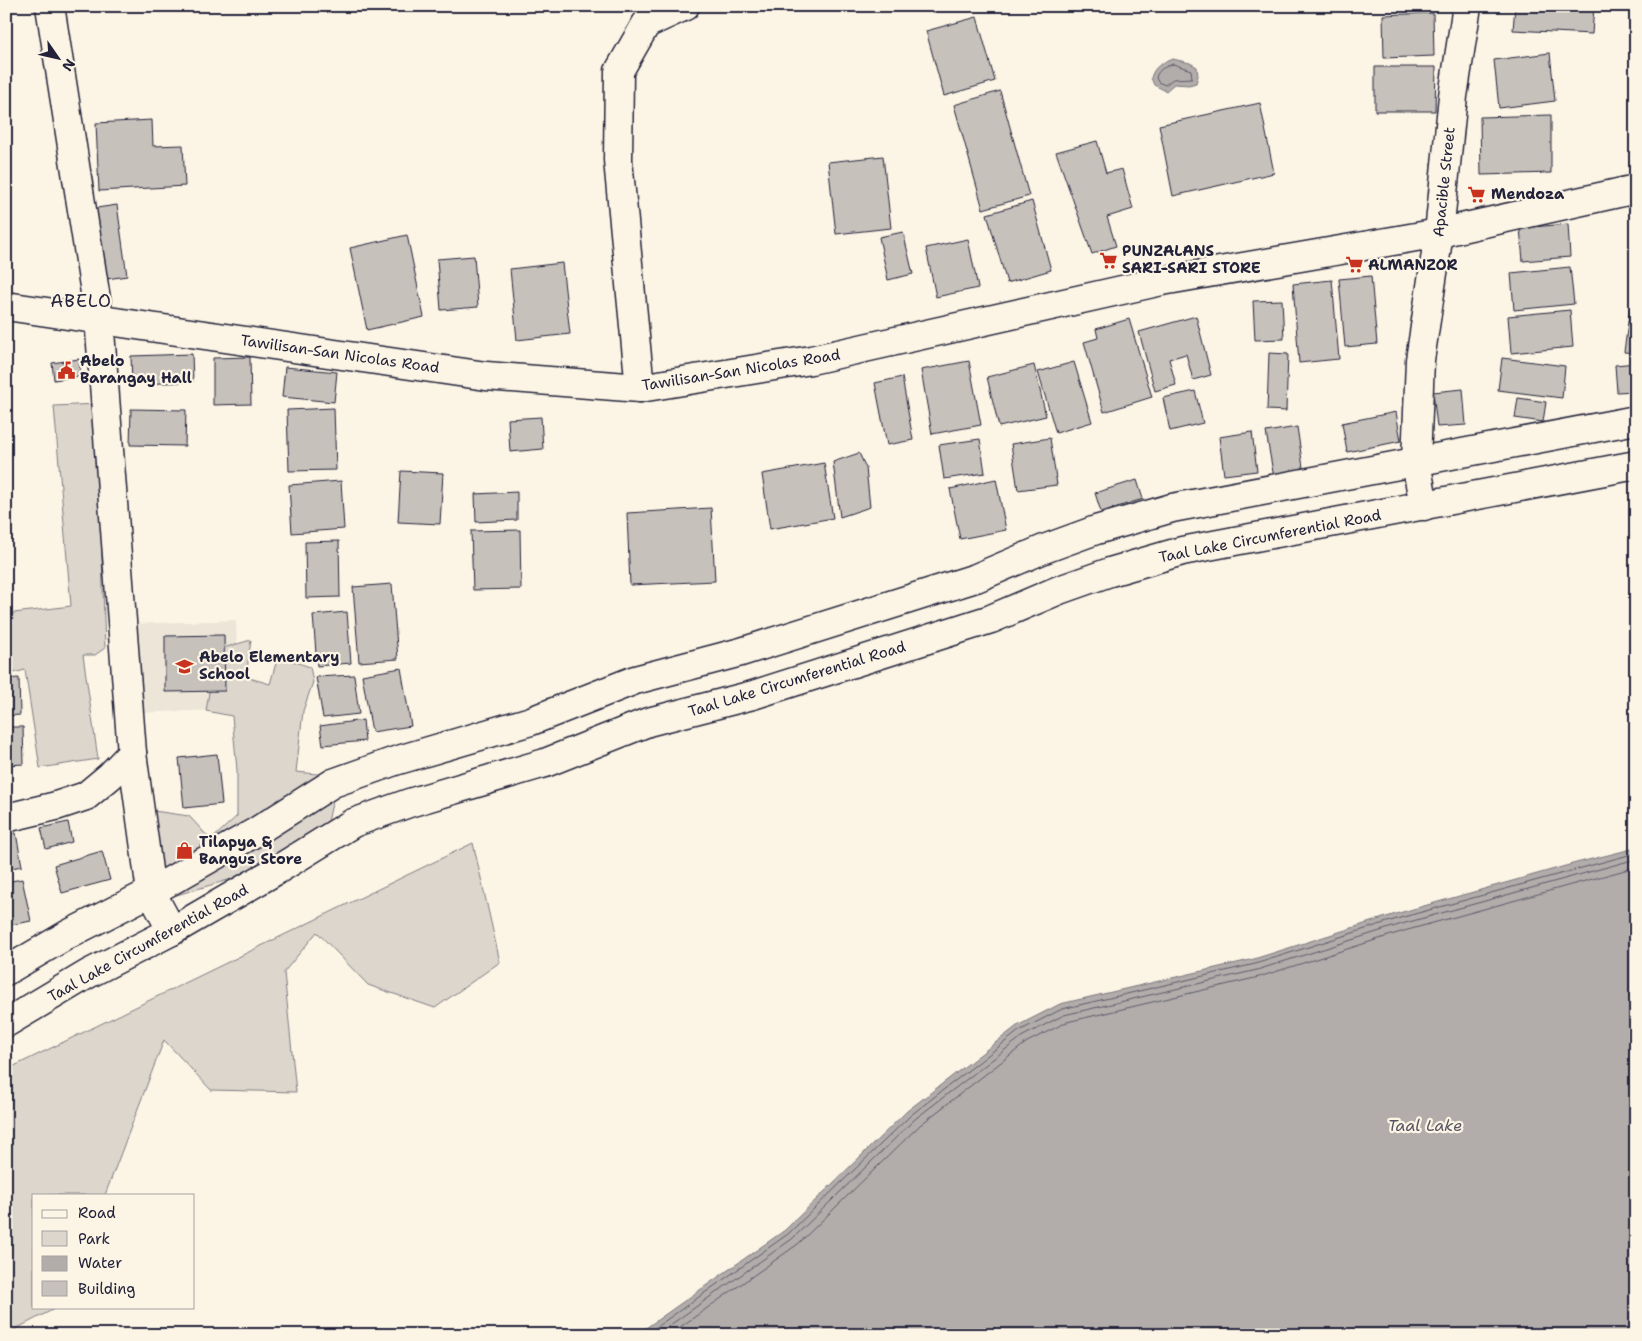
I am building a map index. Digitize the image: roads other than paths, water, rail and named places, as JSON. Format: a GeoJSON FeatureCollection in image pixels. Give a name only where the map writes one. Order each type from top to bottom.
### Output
{"type":"FeatureCollection","features":[{"type":"Feature","properties":{"kind":"main road"},"geometry":{"type":"LineString","coordinates":[[50,6],[99,318],[132,753],[151,892],[172,931]]}},
{"type":"Feature","properties":{"kind":"main road"},"geometry":{"type":"LineString","coordinates":[[640,388],[618,160],[620,71],[646,24],[685,6]]}},
{"type":"Feature","properties":{"kind":"main road","name":"Apacible Street"},"geometry":{"type":"LineString","coordinates":[[1424,506],[1416,462],[1420,360],[1439,233],[1453,96],[1467,6]]}},
{"type":"Feature","properties":{"kind":"main road","name":"Tawilisan-San Nicolas Road"},"geometry":{"type":"LineString","coordinates":[[6,306],[99,318],[486,376],[640,388],[811,360],[1162,281],[1439,233],[1636,189]]}},
{"type":"Feature","properties":{"kind":"main road"},"geometry":{"type":"LineString","coordinates":[[6,972],[67,935],[151,892],[254,833],[333,783],[395,761],[531,720],[635,680],[741,652],[976,578],[1096,530],[1172,508],[1636,420]]}},
{"type":"Feature","properties":{"kind":"main road","name":"Taal Lake Circumferential Road"},"geometry":{"type":"LineString","coordinates":[[6,1023],[88,974],[172,931],[277,870],[352,823],[409,803],[545,763],[648,722],[753,695],[991,619],[1101,575],[1182,550],[1636,465]]}},
{"type":"Feature","properties":{"kind":"main road"},"geometry":{"type":"LineString","coordinates":[[6,818],[56,806],[86,796],[110,776],[132,753]]}},
{"type":"Feature","properties":{"kind":"water"},"geometry":{"type":"Polygon","coordinates":[[[1173,59],[1190,63],[1197,67],[1198,76],[1196,83],[1189,85],[1174,84],[1166,91],[1154,85],[1151,78],[1156,68],[1173,59]]]}},
{"type":"Feature","properties":{"kind":"water","name":"Taal Lake"},"geometry":{"type":"Polygon","coordinates":[[[1636,848],[1636,1335],[636,1335],[785,1230],[907,1111],[1017,1026],[1060,1004],[1254,959],[1399,913],[1636,848]]]}},
{"type":"Feature","properties":{"kind":"place","name":"Mendoza"},"geometry":{"type":"Point","coordinates":[1477,194]}},
{"type":"Feature","properties":{"kind":"place","name":"PUNZALANS SARI-SARI STORE"},"geometry":{"type":"Point","coordinates":[1108,260]}},
{"type":"Feature","properties":{"kind":"place","name":"ALMANZOR"},"geometry":{"type":"Point","coordinates":[1354,265]}},
{"type":"Feature","properties":{"kind":"place","name":"Abelo Barangay Hall"},"geometry":{"type":"Point","coordinates":[66,370]}},
{"type":"Feature","properties":{"kind":"place","name":"Abelo Elementary School"},"geometry":{"type":"Point","coordinates":[185,666]}},
{"type":"Feature","properties":{"kind":"place","name":"Tilapya & Bangus Store"},"geometry":{"type":"Point","coordinates":[185,851]}},
{"type":"Feature","properties":{"kind":"district","name":"ABELO"},"geometry":{"type":"Point","coordinates":[81,301]}}]}
